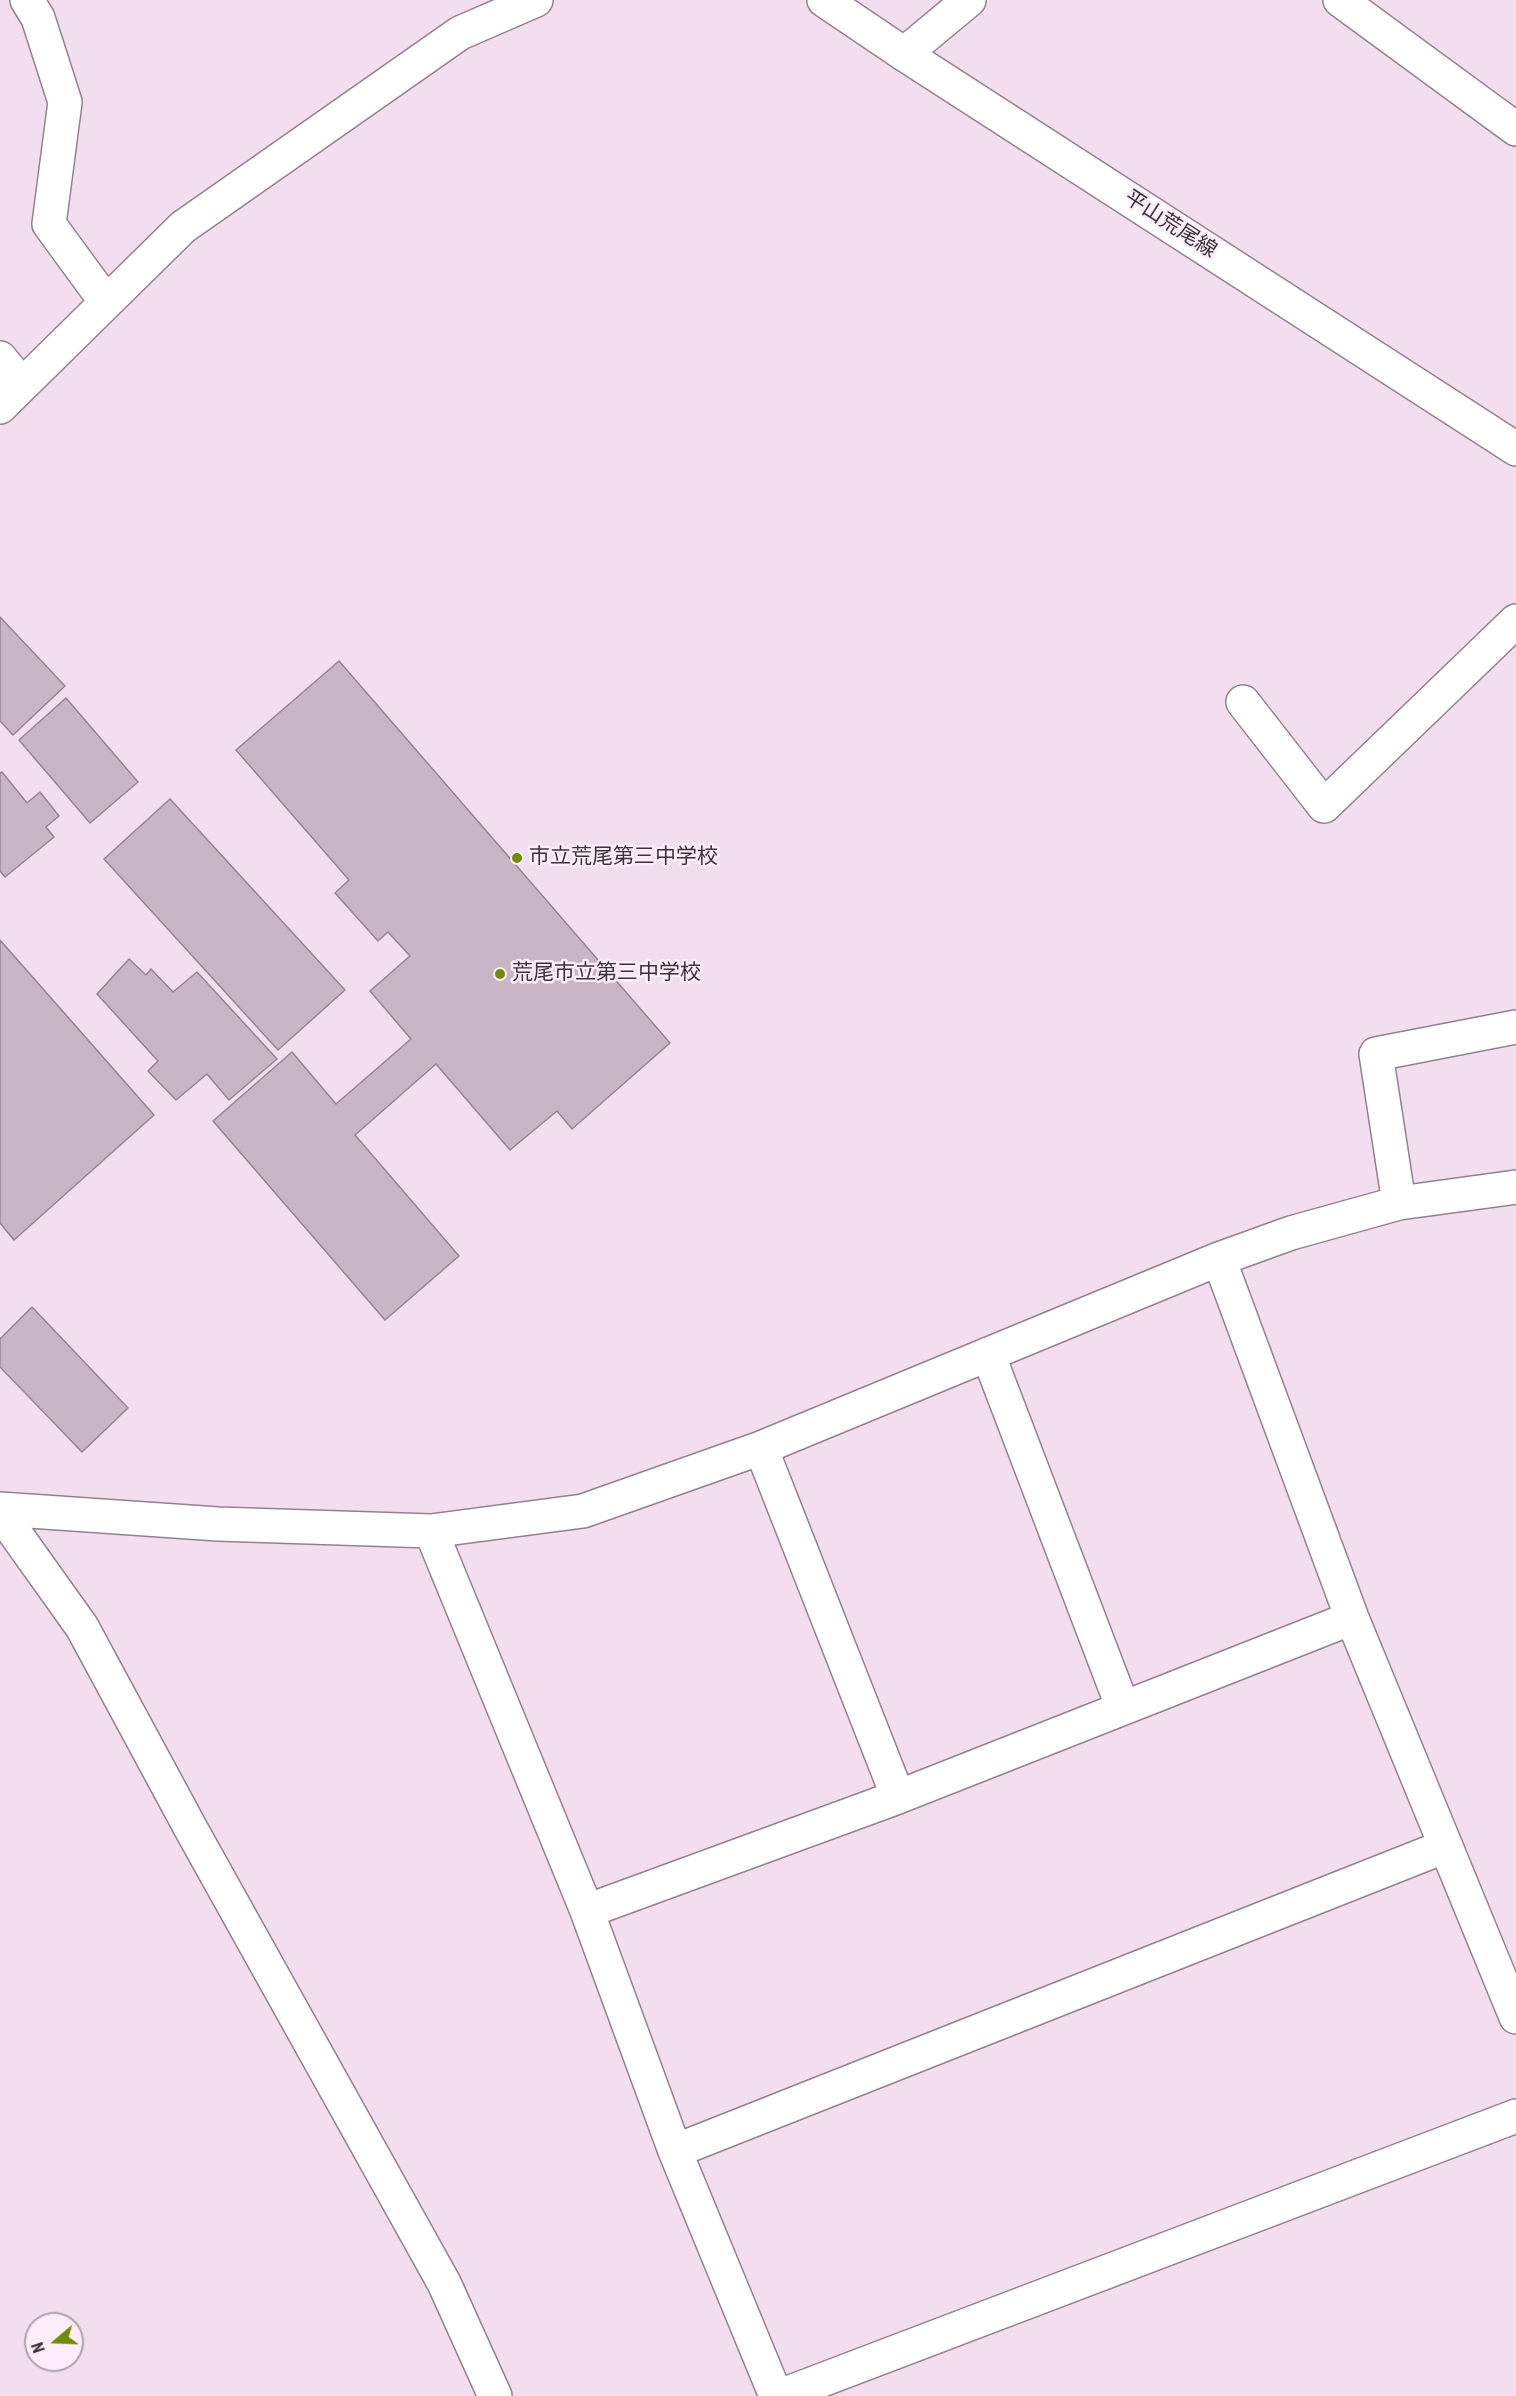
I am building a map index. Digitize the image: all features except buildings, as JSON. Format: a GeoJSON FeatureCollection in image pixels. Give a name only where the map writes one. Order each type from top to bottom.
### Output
{"type":"FeatureCollection","features":[{"type":"Feature","properties":{"kind":"street"},"geometry":{"type":"LineString","coordinates":[[27,0],[38,18],[65,102],[49,224],[106,302]]}},
{"type":"Feature","properties":{"kind":"street"},"geometry":{"type":"LineString","coordinates":[[0,358],[11,396],[183,227],[459,33],[536,0]]}},
{"type":"Feature","properties":{"kind":"street","name":"平山荒尾線"},"geometry":{"type":"LineString","coordinates":[[824,0],[1516,449]]}},
{"type":"Feature","properties":{"kind":"street"},"geometry":{"type":"LineString","coordinates":[[904,54],[969,0]]}},
{"type":"Feature","properties":{"kind":"street"},"geometry":{"type":"LineString","coordinates":[[1340,0],[1516,129]]}},
{"type":"Feature","properties":{"kind":"street"},"geometry":{"type":"LineString","coordinates":[[1243,702],[1324,806],[1516,621]]}},
{"type":"Feature","properties":{"kind":"street"},"geometry":{"type":"LineString","coordinates":[[1399,1203],[1376,1054],[1516,1027]]}},
{"type":"Feature","properties":{"kind":"street"},"geometry":{"type":"LineString","coordinates":[[0,1511],[218,1524],[432,1531],[583,1511],[761,1448],[1220,1259],[1290,1233],[1399,1203],[1516,1187]]}},
{"type":"Feature","properties":{"kind":"street"},"geometry":{"type":"LineString","coordinates":[[1220,1259],[1352,1618],[1516,2017]]}},
{"type":"Feature","properties":{"kind":"street"},"geometry":{"type":"LineString","coordinates":[[988,1354],[1123,1708]]}},
{"type":"Feature","properties":{"kind":"street"},"geometry":{"type":"LineString","coordinates":[[761,1448],[898,1797]]}},
{"type":"Feature","properties":{"kind":"street"},"geometry":{"type":"LineString","coordinates":[[0,1511],[82,1627],[208,1860],[444,2283],[495,2396]]}},
{"type":"Feature","properties":{"kind":"street"},"geometry":{"type":"LineString","coordinates":[[432,1531],[587,1911],[675,2151],[776,2396]]}},
{"type":"Feature","properties":{"kind":"street"},"geometry":{"type":"LineString","coordinates":[[587,1911],[898,1797],[1352,1618]]}},
{"type":"Feature","properties":{"kind":"street"},"geometry":{"type":"LineString","coordinates":[[675,2151],[1446,1846]]}},
{"type":"Feature","properties":{"kind":"street"},"geometry":{"type":"LineString","coordinates":[[780,2396],[1516,2116]]}},
{"type":"Feature","properties":{"kind":"place","name":"市立荒尾第三中学校"},"geometry":{"type":"Point","coordinates":[517,858]}},
{"type":"Feature","properties":{"kind":"place","name":"荒尾市立第三中学校"},"geometry":{"type":"Point","coordinates":[500,974]}}]}
